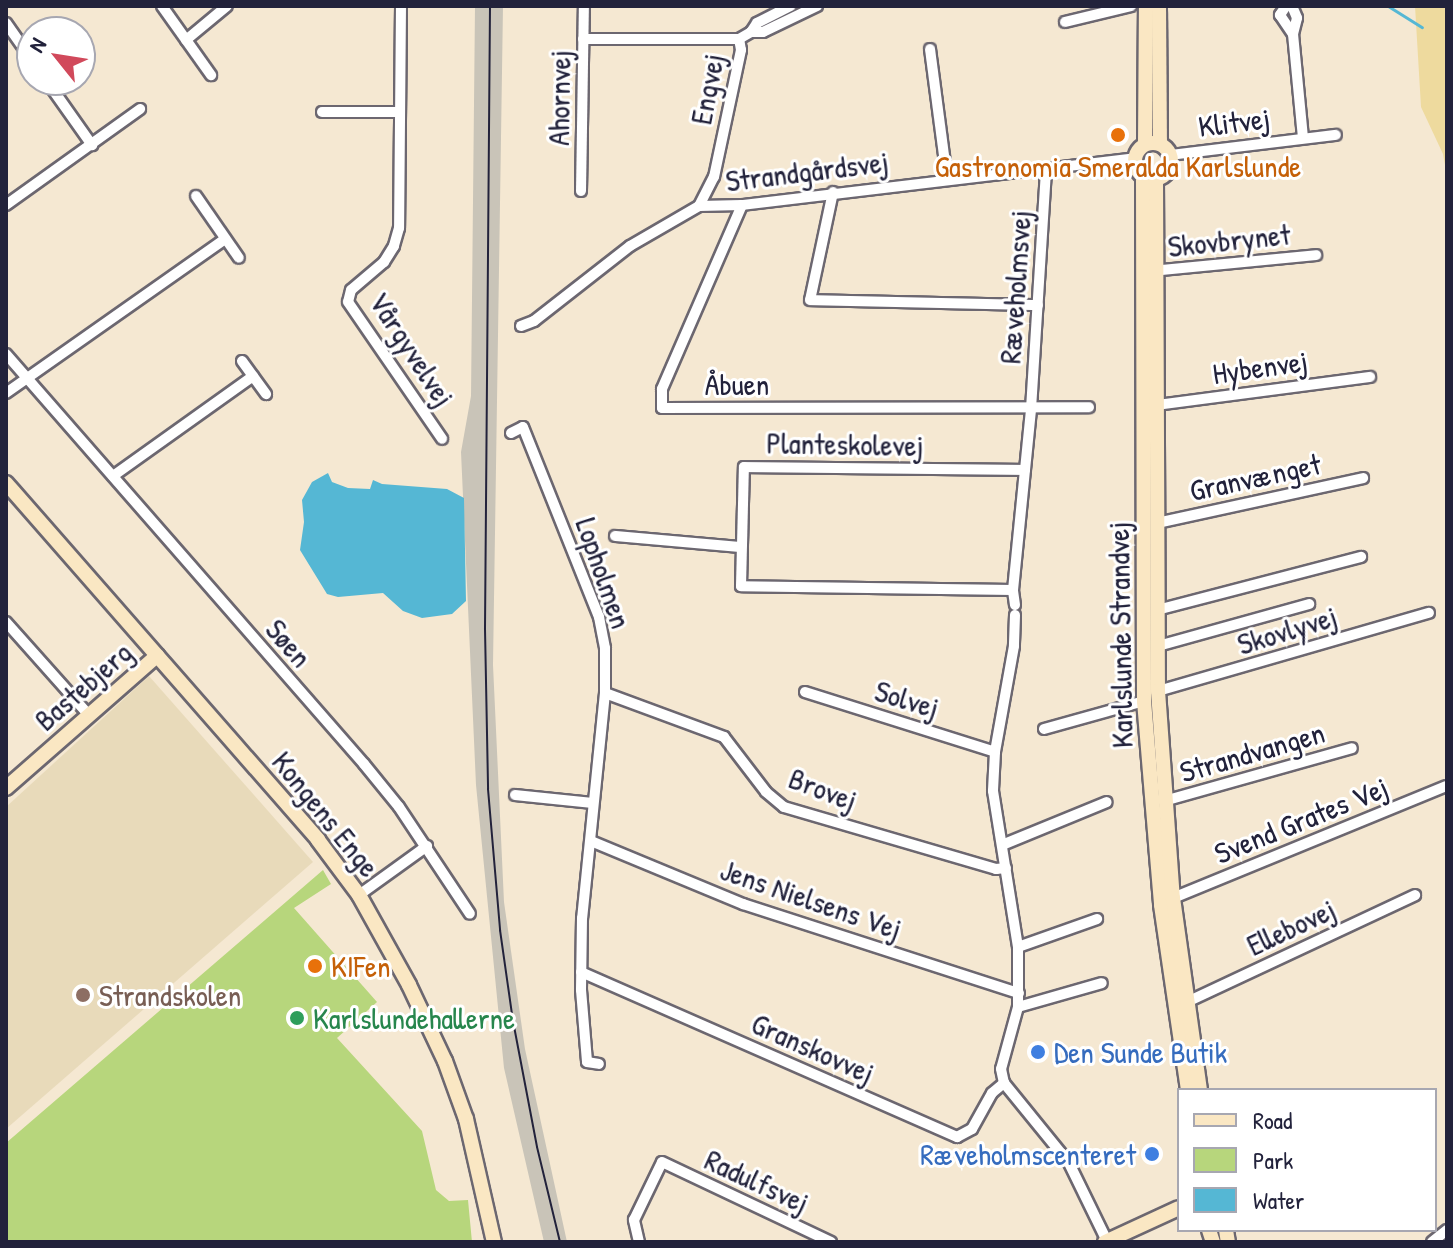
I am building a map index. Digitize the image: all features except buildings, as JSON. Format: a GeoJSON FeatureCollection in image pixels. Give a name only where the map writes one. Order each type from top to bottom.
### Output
{"type":"FeatureCollection","features":[{"type":"Feature","properties":{"kind":"main road"},"geometry":{"type":"LineString","coordinates":[[1146,6],[1158,148],[1167,173],[1150,178],[1136,169],[1134,158],[1158,148]]}},
{"type":"Feature","properties":{"kind":"main road"},"geometry":{"type":"LineString","coordinates":[[1158,148],[1159,6]]}},
{"type":"Feature","properties":{"kind":"main road","name":"Karlslunde Strandvej"},"geometry":{"type":"LineString","coordinates":[[1150,178],[1157,405],[1158,691],[1164,801],[1173,898],[1200,1088]]}},
{"type":"Feature","properties":{"kind":"main road","name":"Karlslunde Strandvej"},"geometry":{"type":"LineString","coordinates":[[1152,272],[1144,701],[1161,905],[1188,1088]]}},
{"type":"Feature","properties":{"kind":"main road","name":"Kongens Enge"},"geometry":{"type":"LineString","coordinates":[[6,483],[318,840],[359,895],[445,1061],[466,1119],[494,1242]]}},
{"type":"Feature","properties":{"kind":"main road","name":"Bastebjerg"},"geometry":{"type":"LineString","coordinates":[[6,788],[157,656]]}},
{"type":"Feature","properties":{"kind":"main road"},"geometry":{"type":"LineString","coordinates":[[1106,1241],[1177,1209]]}},
{"type":"Feature","properties":{"kind":"street"},"geometry":{"type":"LineString","coordinates":[[162,6],[211,75]]}},
{"type":"Feature","properties":{"kind":"street"},"geometry":{"type":"LineString","coordinates":[[186,40],[227,6]]}},
{"type":"Feature","properties":{"kind":"street","name":"Vårgyvelvej"},"geometry":{"type":"LineString","coordinates":[[401,6],[399,228],[384,262],[351,290],[348,302],[442,439]]}},
{"type":"Feature","properties":{"kind":"street","name":"Ahornvej"},"geometry":{"type":"LineString","coordinates":[[581,191],[584,6]]}},
{"type":"Feature","properties":{"kind":"street","name":"Engvej"},"geometry":{"type":"LineString","coordinates":[[699,206],[714,177],[741,50],[739,39],[751,32],[757,23],[791,6]]}},
{"type":"Feature","properties":{"kind":"street","name":"Engvej"},"geometry":{"type":"LineString","coordinates":[[751,32],[763,32],[817,6]]}},
{"type":"Feature","properties":{"kind":"street"},"geometry":{"type":"LineString","coordinates":[[1065,22],[1131,6]]}},
{"type":"Feature","properties":{"kind":"street","name":"Klitvej"},"geometry":{"type":"LineString","coordinates":[[1289,6],[1280,15],[1293,34],[1303,138]]}},
{"type":"Feature","properties":{"kind":"street"},"geometry":{"type":"LineString","coordinates":[[583,39],[739,39]]}},
{"type":"Feature","properties":{"kind":"street"},"geometry":{"type":"LineString","coordinates":[[930,49],[947,179]]}},
{"type":"Feature","properties":{"kind":"street"},"geometry":{"type":"LineString","coordinates":[[57,96],[92,145]]}},
{"type":"Feature","properties":{"kind":"street"},"geometry":{"type":"LineString","coordinates":[[6,205],[140,109]]}},
{"type":"Feature","properties":{"kind":"street"},"geometry":{"type":"LineString","coordinates":[[322,112],[400,112]]}},
{"type":"Feature","properties":{"kind":"street","name":"Klitvej"},"geometry":{"type":"LineString","coordinates":[[1158,148],[1336,135]]}},
{"type":"Feature","properties":{"kind":"street","name":"Strandgårdsvej"},"geometry":{"type":"LineString","coordinates":[[521,326],[534,321],[630,246],[699,206],[742,205],[1134,158]]}},
{"type":"Feature","properties":{"kind":"street","name":"Ræveholmsvej"},"geometry":{"type":"LineString","coordinates":[[1004,1083],[1003,1059],[1018,1007],[1018,947],[993,791],[995,752],[1014,646],[1013,590],[1031,409],[1046,168]]}},
{"type":"Feature","properties":{"kind":"street"},"geometry":{"type":"LineString","coordinates":[[833,192],[810,300],[1038,305]]}},
{"type":"Feature","properties":{"kind":"street"},"geometry":{"type":"LineString","coordinates":[[196,196],[239,258]]}},
{"type":"Feature","properties":{"kind":"street","name":"Åbuen"},"geometry":{"type":"LineString","coordinates":[[742,205],[662,389],[662,408],[1031,409]]}},
{"type":"Feature","properties":{"kind":"street"},"geometry":{"type":"LineString","coordinates":[[6,393],[225,239]]}},
{"type":"Feature","properties":{"kind":"street","name":"Skovbrynet"},"geometry":{"type":"LineString","coordinates":[[1152,272],[1316,255]]}},
{"type":"Feature","properties":{"kind":"street","name":"Søen"},"geometry":{"type":"LineString","coordinates":[[6,354],[364,764],[427,846],[470,914]]}},
{"type":"Feature","properties":{"kind":"street"},"geometry":{"type":"LineString","coordinates":[[242,361],[266,394]]}},
{"type":"Feature","properties":{"kind":"street"},"geometry":{"type":"LineString","coordinates":[[113,476],[253,376]]}},
{"type":"Feature","properties":{"kind":"street","name":"Hybenvej"},"geometry":{"type":"LineString","coordinates":[[1157,405],[1370,377]]}},
{"type":"Feature","properties":{"kind":"street","name":"Ræveholmsvej"},"geometry":{"type":"LineString","coordinates":[[1031,409],[1089,407]]}},
{"type":"Feature","properties":{"kind":"street","name":"Lopholmen"},"geometry":{"type":"LineString","coordinates":[[511,433],[523,427],[599,617],[605,648],[605,693],[582,918],[581,972],[587,1062],[599,1064]]}},
{"type":"Feature","properties":{"kind":"street","name":"Planteskolevej"},"geometry":{"type":"LineString","coordinates":[[1013,590],[741,586],[744,467],[1025,470]]}},
{"type":"Feature","properties":{"kind":"street","name":"Granvænget"},"geometry":{"type":"LineString","coordinates":[[1157,523],[1363,478]]}},
{"type":"Feature","properties":{"kind":"street"},"geometry":{"type":"LineString","coordinates":[[615,536],[741,547]]}},
{"type":"Feature","properties":{"kind":"street","name":"Karlslunde Strandvej"},"geometry":{"type":"LineString","coordinates":[[1157,610],[1361,557]]}},
{"type":"Feature","properties":{"kind":"street"},"geometry":{"type":"LineString","coordinates":[[1158,646],[1309,604]]}},
{"type":"Feature","properties":{"kind":"street","name":"Skovlyvej"},"geometry":{"type":"LineString","coordinates":[[1158,691],[1429,613]]}},
{"type":"Feature","properties":{"kind":"street"},"geometry":{"type":"LineString","coordinates":[[6,622],[89,715]]}},
{"type":"Feature","properties":{"kind":"street","name":"Solvej"},"geometry":{"type":"LineString","coordinates":[[805,692],[995,752]]}},
{"type":"Feature","properties":{"kind":"street","name":"Brovej"},"geometry":{"type":"LineString","coordinates":[[605,693],[724,737],[766,792],[784,807],[996,869],[1006,868]]}},
{"type":"Feature","properties":{"kind":"street"},"geometry":{"type":"LineString","coordinates":[[1044,729],[1144,701]]}},
{"type":"Feature","properties":{"kind":"street","name":"Strandvangen"},"geometry":{"type":"LineString","coordinates":[[1164,801],[1352,748]]}},
{"type":"Feature","properties":{"kind":"street","name":"Svend Grates Vej"},"geometry":{"type":"LineString","coordinates":[[1173,898],[1446,786]]}},
{"type":"Feature","properties":{"kind":"street"},"geometry":{"type":"LineString","coordinates":[[515,795],[593,803]]}},
{"type":"Feature","properties":{"kind":"street"},"geometry":{"type":"LineString","coordinates":[[1002,845],[1107,802]]}},
{"type":"Feature","properties":{"kind":"street","name":"Jens Nielsens Vej"},"geometry":{"type":"LineString","coordinates":[[591,841],[743,904],[1019,993]]}},
{"type":"Feature","properties":{"kind":"street"},"geometry":{"type":"LineString","coordinates":[[359,895],[427,846]]}},
{"type":"Feature","properties":{"kind":"street","name":"Ellebovej"},"geometry":{"type":"LineString","coordinates":[[1187,1002],[1415,895]]}},
{"type":"Feature","properties":{"kind":"street"},"geometry":{"type":"LineString","coordinates":[[1018,947],[1097,919]]}},
{"type":"Feature","properties":{"kind":"street","name":"Granskovvej"},"geometry":{"type":"LineString","coordinates":[[581,972],[957,1137],[972,1129],[992,1093],[1004,1083]]}},
{"type":"Feature","properties":{"kind":"street"},"geometry":{"type":"LineString","coordinates":[[1018,1007],[1102,983]]}},
{"type":"Feature","properties":{"kind":"street"},"geometry":{"type":"LineString","coordinates":[[1004,1083],[1069,1163],[1106,1241]]}},
{"type":"Feature","properties":{"kind":"street","name":"Radulfsvej"},"geometry":{"type":"LineString","coordinates":[[639,1242],[634,1220],[662,1162],[831,1242]]}},
{"type":"Feature","properties":{"kind":"street"},"geometry":{"type":"LineString","coordinates":[[1432,1242],[1447,1230]]}},
{"type":"Feature","properties":{"kind":"shaded area"},"geometry":{"type":"Polygon","coordinates":[[[475,6],[503,6],[493,665],[504,902],[525,1049],[567,1242],[544,1242],[504,1068],[476,785],[461,452],[471,396],[475,6]]]}},
{"type":"Feature","properties":{"kind":"shaded area","name":"Strandskolen"},"geometry":{"type":"Polygon","coordinates":[[[149,676],[313,862],[6,1129],[6,807],[149,676]]]}},
{"type":"Feature","properties":{"kind":"green space"},"geometry":{"type":"Polygon","coordinates":[[[323,870],[331,884],[294,908],[377,1002],[337,1038],[422,1131],[436,1190],[449,1201],[468,1200],[472,1242],[6,1242],[6,1143],[323,870]]]}},
{"type":"Feature","properties":{"kind":"sand"},"geometry":{"type":"Polygon","coordinates":[[[1415,6],[1447,6],[1447,176],[1443,154],[1421,107],[1415,6]]]}},
{"type":"Feature","properties":{"kind":"water"},"geometry":{"type":"Polygon","coordinates":[[[328,473],[332,482],[348,488],[370,489],[373,480],[382,484],[447,489],[464,498],[466,601],[452,614],[422,618],[403,611],[383,593],[338,597],[327,594],[300,550],[304,522],[302,500],[312,482],[328,473]]]}},
{"type":"Feature","properties":{"kind":"waterway"},"geometry":{"type":"LineString","coordinates":[[1388,6],[1422,27]]}},
{"type":"Feature","properties":{"kind":"tram line"},"geometry":{"type":"LineString","coordinates":[[490,6],[485,629],[488,789],[500,930],[513,1021],[537,1147],[560,1242]]}},
{"type":"Feature","properties":{"kind":"place","name":"Gastronomia Smeralda Karlslunde"},"geometry":{"type":"Point","coordinates":[1118,135]}},
{"type":"Feature","properties":{"kind":"place","name":"KIFen"},"geometry":{"type":"Point","coordinates":[315,966]}},
{"type":"Feature","properties":{"kind":"place","name":"Strandskolen"},"geometry":{"type":"Point","coordinates":[83,995]}},
{"type":"Feature","properties":{"kind":"place","name":"Karlslundehallerne"},"geometry":{"type":"Point","coordinates":[297,1018]}},
{"type":"Feature","properties":{"kind":"place","name":"Den Sunde Butik"},"geometry":{"type":"Point","coordinates":[1038,1052]}},
{"type":"Feature","properties":{"kind":"place","name":"Ræveholmscenteret"},"geometry":{"type":"Point","coordinates":[1152,1154]}}]}
